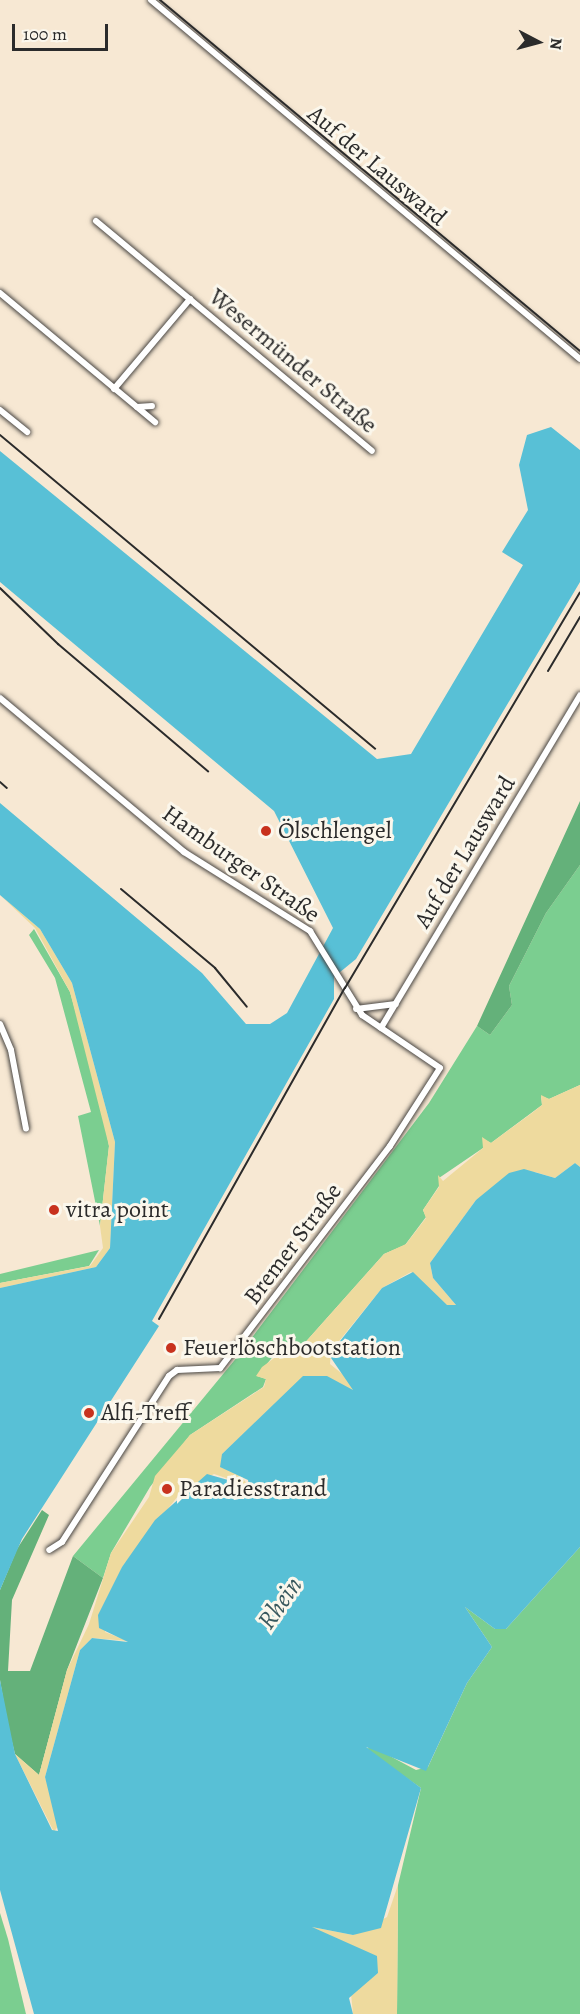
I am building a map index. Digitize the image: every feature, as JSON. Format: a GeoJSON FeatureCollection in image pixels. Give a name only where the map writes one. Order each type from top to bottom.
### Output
{"type":"FeatureCollection","features":[{"type":"Feature","properties":{"kind":"street","name":"Auf der Lausward"},"geometry":{"type":"LineString","coordinates":[[151,0],[580,359]]}},
{"type":"Feature","properties":{"kind":"street","name":"Wesermünder Straße"},"geometry":{"type":"LineString","coordinates":[[96,221],[372,451]]}},
{"type":"Feature","properties":{"kind":"street"},"geometry":{"type":"LineString","coordinates":[[0,293],[155,422]]}},
{"type":"Feature","properties":{"kind":"street","name":"Wesermünder Straße"},"geometry":{"type":"LineString","coordinates":[[114,389],[190,299]]}},
{"type":"Feature","properties":{"kind":"street"},"geometry":{"type":"LineString","coordinates":[[137,407],[152,405]]}},
{"type":"Feature","properties":{"kind":"street"},"geometry":{"type":"LineString","coordinates":[[0,410],[27,432]]}},
{"type":"Feature","properties":{"kind":"street","name":"Auf der Lausward"},"geometry":{"type":"LineString","coordinates":[[381,1028],[580,695]]}},
{"type":"Feature","properties":{"kind":"street","name":"Hamburger Straße"},"geometry":{"type":"LineString","coordinates":[[0,698],[184,852],[304,926],[322,947],[356,1009],[381,1028]]}},
{"type":"Feature","properties":{"kind":"street"},"geometry":{"type":"LineString","coordinates":[[356,1009],[396,1004]]}},
{"type":"Feature","properties":{"kind":"street"},"geometry":{"type":"LineString","coordinates":[[0,1024],[11,1050],[26,1130]]}},
{"type":"Feature","properties":{"kind":"street","name":"Bremer Straße"},"geometry":{"type":"LineString","coordinates":[[50,1550],[62,1542],[153,1395],[177,1370],[220,1368],[433,1086],[437,1062],[381,1028]]}},
{"type":"Feature","properties":{"kind":"green space"},"geometry":{"type":"Polygon","coordinates":[[[580,801],[580,865],[546,913],[509,986],[512,1005],[490,1035],[477,1026],[580,801]]]}},
{"type":"Feature","properties":{"kind":"green space"},"geometry":{"type":"Polygon","coordinates":[[[580,865],[580,1085],[549,1099],[541,1096],[542,1105],[491,1143],[483,1139],[483,1148],[439,1178],[439,1186],[423,1210],[426,1217],[405,1245],[384,1254],[302,1346],[275,1354],[257,1376],[266,1379],[263,1387],[190,1435],[150,1487],[111,1553],[103,1578],[73,1556],[238,1356],[429,1103],[477,1026],[490,1035],[512,1005],[509,986],[546,913],[580,865]]]}},
{"type":"Feature","properties":{"kind":"green space"},"geometry":{"type":"Polygon","coordinates":[[[34,929],[70,992],[100,1097],[109,1146],[100,1226],[78,1116],[91,1112],[55,978],[29,935],[34,929]]]}},
{"type":"Feature","properties":{"kind":"green space"},"geometry":{"type":"Polygon","coordinates":[[[99,1250],[89,1266],[0,1283],[0,1274],[99,1250]]]}},
{"type":"Feature","properties":{"kind":"green space"},"geometry":{"type":"Polygon","coordinates":[[[42,1510],[49,1515],[12,1600],[8,1671],[30,1671],[73,1556],[103,1578],[67,1670],[39,1775],[15,1754],[7,1722],[0,1680],[0,1590],[17,1549],[42,1510]]]}},
{"type":"Feature","properties":{"kind":"green space"},"geometry":{"type":"Polygon","coordinates":[[[580,1547],[580,2014],[397,2014],[398,1885],[421,1788],[365,1749],[373,1747],[416,1770],[428,1767],[467,1683],[492,1647],[465,1607],[495,1629],[506,1629],[580,1547]]]}},
{"type":"Feature","properties":{"kind":"green space"},"geometry":{"type":"Polygon","coordinates":[[[0,1913],[8,1939],[26,2014],[0,2014],[0,1913]]]}},
{"type":"Feature","properties":{"kind":"sand"},"geometry":{"type":"Polygon","coordinates":[[[0,895],[40,929],[72,983],[115,1142],[110,1248],[96,1267],[0,1288],[0,1283],[90,1266],[103,1248],[100,1226],[109,1146],[70,992],[35,928],[0,895]]]}},
{"type":"Feature","properties":{"kind":"sand"},"geometry":{"type":"Polygon","coordinates":[[[580,1085],[580,1167],[575,1163],[555,1178],[535,1172],[476,1200],[430,1263],[433,1278],[456,1305],[447,1306],[411,1272],[382,1288],[331,1351],[330,1364],[351,1381],[353,1390],[275,1404],[222,1454],[249,1486],[214,1474],[182,1491],[122,1567],[105,1632],[128,1641],[92,1638],[80,1650],[45,1777],[60,1823],[54,1832],[15,1754],[39,1775],[67,1670],[89,1624],[111,1553],[149,1497],[155,1476],[190,1435],[264,1387],[266,1379],[256,1376],[262,1367],[292,1345],[302,1346],[384,1254],[406,1244],[426,1218],[423,1210],[439,1187],[438,1175],[443,1181],[483,1148],[482,1137],[491,1143],[532,1113],[542,1105],[541,1095],[549,1099],[580,1085]]]}},
{"type":"Feature","properties":{"kind":"sand"},"geometry":{"type":"Polygon","coordinates":[[[398,1885],[397,2014],[353,2014],[351,1994],[378,1973],[312,1927],[353,1935],[387,1917],[398,1885]]]}},
{"type":"Feature","properties":{"kind":"water"},"geometry":{"type":"Polygon","coordinates":[[[551,427],[580,450],[580,582],[356,959],[334,977],[334,999],[152,1321],[159,1326],[22,1539],[0,1590],[0,1288],[96,1267],[110,1248],[115,1142],[72,983],[40,929],[0,895],[0,803],[202,973],[246,1024],[270,1024],[287,1013],[333,928],[274,811],[0,582],[0,451],[377,759],[411,754],[523,565],[502,552],[528,510],[519,465],[527,435],[551,427]]]}},
{"type":"Feature","properties":{"kind":"water","name":"Rhein"},"geometry":{"type":"Polygon","coordinates":[[[575,1163],[580,1167],[580,1547],[506,1629],[495,1629],[465,1607],[492,1647],[467,1683],[426,1771],[366,1747],[421,1788],[381,1928],[353,1935],[312,1927],[377,1956],[378,1973],[349,1998],[353,2014],[34,2014],[0,1890],[0,1680],[15,1754],[52,1830],[58,1831],[45,1777],[80,1650],[92,1638],[128,1642],[99,1628],[98,1615],[122,1567],[155,1520],[207,1474],[249,1486],[248,1480],[220,1467],[222,1454],[303,1376],[327,1376],[353,1390],[329,1355],[382,1288],[413,1272],[447,1305],[456,1305],[433,1278],[430,1263],[476,1200],[509,1173],[524,1169],[555,1178],[575,1163]]]}},
{"type":"Feature","properties":{"kind":"railway"},"geometry":{"type":"LineString","coordinates":[[160,0],[580,351]]}},
{"type":"Feature","properties":{"kind":"railway"},"geometry":{"type":"LineString","coordinates":[[0,435],[375,749]]}},
{"type":"Feature","properties":{"kind":"railway"},"geometry":{"type":"LineString","coordinates":[[0,588],[58,644],[208,771]]}},
{"type":"Feature","properties":{"kind":"railway"},"geometry":{"type":"LineString","coordinates":[[159,1319],[345,988],[580,593]]}},
{"type":"Feature","properties":{"kind":"railway"},"geometry":{"type":"LineString","coordinates":[[548,671],[580,617]]}},
{"type":"Feature","properties":{"kind":"railway"},"geometry":{"type":"LineString","coordinates":[[0,782],[7,788]]}},
{"type":"Feature","properties":{"kind":"railway"},"geometry":{"type":"LineString","coordinates":[[121,889],[215,968],[247,1007]]}},
{"type":"Feature","properties":{"kind":"place","name":"Ölschlengel"},"geometry":{"type":"Point","coordinates":[266,831]}},
{"type":"Feature","properties":{"kind":"place","name":"vitra point"},"geometry":{"type":"Point","coordinates":[54,1210]}},
{"type":"Feature","properties":{"kind":"place","name":"Feuerlöschbootstation"},"geometry":{"type":"Point","coordinates":[171,1348]}},
{"type":"Feature","properties":{"kind":"place","name":"Alfi-Treff"},"geometry":{"type":"Point","coordinates":[89,1413]}},
{"type":"Feature","properties":{"kind":"place","name":"Paradiesstrand"},"geometry":{"type":"Point","coordinates":[167,1489]}}]}
